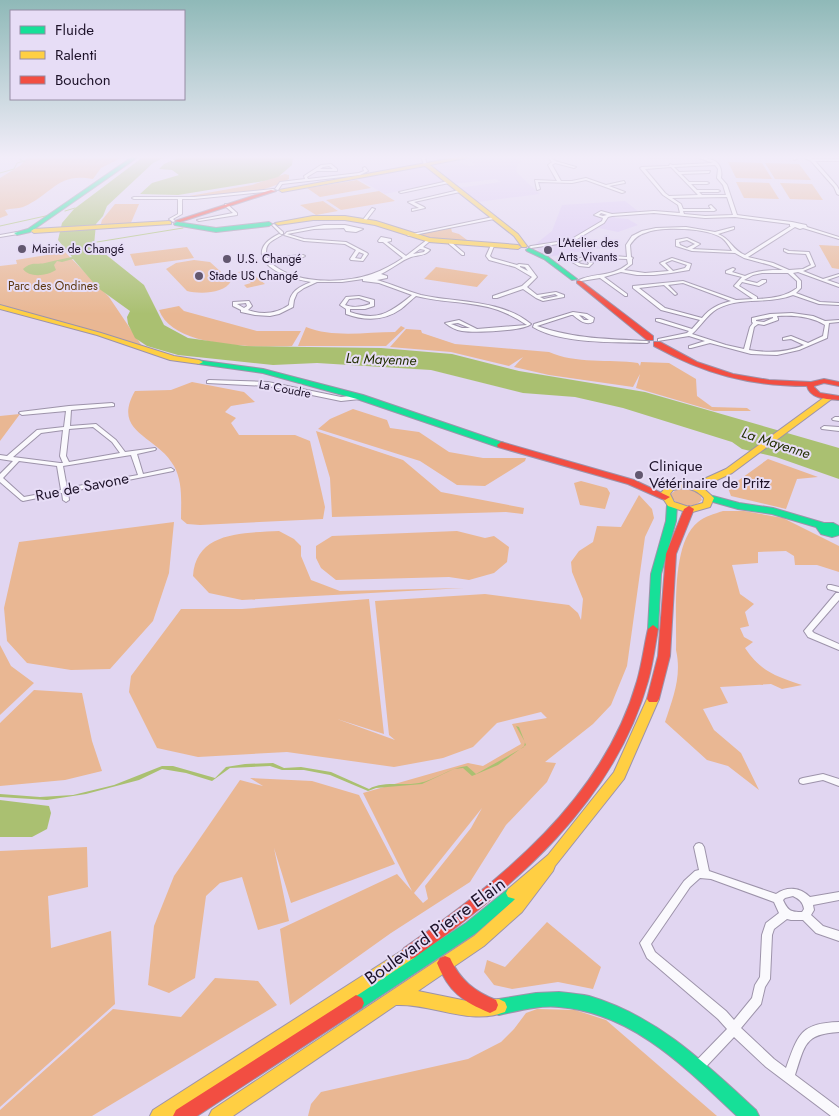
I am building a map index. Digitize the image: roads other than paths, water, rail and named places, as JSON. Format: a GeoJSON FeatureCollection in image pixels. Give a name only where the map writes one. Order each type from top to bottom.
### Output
{"type":"FeatureCollection","features":[{"type":"Feature","properties":{"kind":"street"},"geometry":{"type":"LineString","coordinates":[[31,230],[61,209]]}},
{"type":"Feature","properties":{"kind":"street"},"geometry":{"type":"LineString","coordinates":[[174,222],[171,219],[180,214],[180,209]]}},
{"type":"Feature","properties":{"kind":"street"},"geometry":{"type":"LineString","coordinates":[[0,236],[31,230],[174,222],[216,209]]}},
{"type":"Feature","properties":{"kind":"street"},"geometry":{"type":"LineString","coordinates":[[199,220],[236,214],[230,209]]}},
{"type":"Feature","properties":{"kind":"street"},"geometry":{"type":"LineString","coordinates":[[364,221],[373,209]]}},
{"type":"Feature","properties":{"kind":"street"},"geometry":{"type":"LineString","coordinates":[[414,210],[419,209]]}},
{"type":"Feature","properties":{"kind":"street"},"geometry":{"type":"LineString","coordinates":[[482,209],[516,235],[525,247],[546,258],[578,280],[653,341],[688,364],[734,379],[812,389],[834,398]]}},
{"type":"Feature","properties":{"kind":"street"},"geometry":{"type":"LineString","coordinates":[[612,215],[606,212],[596,214],[606,217],[650,212],[707,211],[713,209]]}},
{"type":"Feature","properties":{"kind":"street"},"geometry":{"type":"LineString","coordinates":[[733,209],[735,216]]}},
{"type":"Feature","properties":{"kind":"street"},"geometry":{"type":"LineString","coordinates":[[682,212],[705,217],[735,216],[792,225]]}},
{"type":"Feature","properties":{"kind":"street"},"geometry":{"type":"LineString","coordinates":[[394,286],[385,277],[318,280],[286,275],[265,259],[262,252],[280,230],[328,218],[364,221],[429,240],[525,247],[571,241],[603,222],[606,217]]}},
{"type":"Feature","properties":{"kind":"street"},"geometry":{"type":"LineString","coordinates":[[409,234],[493,218]]}},
{"type":"Feature","properties":{"kind":"street"},"geometry":{"type":"LineString","coordinates":[[174,222],[216,230],[280,230],[346,226]]}},
{"type":"Feature","properties":{"kind":"street"},"geometry":{"type":"LineString","coordinates":[[745,256],[792,225],[801,223],[805,225],[804,227],[839,238]]}},
{"type":"Feature","properties":{"kind":"street"},"geometry":{"type":"LineString","coordinates":[[578,280],[601,277],[621,271],[630,264],[629,242],[646,231],[682,228],[716,234],[726,239],[735,252]]}},
{"type":"Feature","properties":{"kind":"street"},"geometry":{"type":"LineString","coordinates":[[716,234],[733,228]]}},
{"type":"Feature","properties":{"kind":"street"},"geometry":{"type":"LineString","coordinates":[[280,230],[304,240],[342,242],[353,246],[358,251]]}},
{"type":"Feature","properties":{"kind":"street"},"geometry":{"type":"LineString","coordinates":[[373,278],[429,240]]}},
{"type":"Feature","properties":{"kind":"street"},"geometry":{"type":"LineString","coordinates":[[385,242],[405,257],[421,254],[428,250],[420,247]]}},
{"type":"Feature","properties":{"kind":"street"},"geometry":{"type":"LineString","coordinates":[[450,243],[464,254]]}},
{"type":"Feature","properties":{"kind":"street"},"geometry":{"type":"LineString","coordinates":[[492,246],[488,256],[490,259],[517,266],[526,266],[535,277],[524,287],[495,298]]}},
{"type":"Feature","properties":{"kind":"street"},"geometry":{"type":"LineString","coordinates":[[475,329],[528,325],[536,326],[552,334],[590,342],[653,341],[691,332],[712,309],[734,300],[784,297],[793,293],[800,285],[795,276],[787,270],[735,252],[688,249]]}},
{"type":"Feature","properties":{"kind":"street"},"geometry":{"type":"LineString","coordinates":[[756,298],[736,286],[743,279],[764,272],[806,269],[813,266],[806,251],[786,251],[780,255]]}},
{"type":"Feature","properties":{"kind":"street"},"geometry":{"type":"LineString","coordinates":[[411,253],[421,254]]}},
{"type":"Feature","properties":{"kind":"street"},"geometry":{"type":"LineString","coordinates":[[265,259],[303,256]]}},
{"type":"Feature","properties":{"kind":"street"},"geometry":{"type":"LineString","coordinates":[[586,259],[631,258]]}},
{"type":"Feature","properties":{"kind":"street"},"geometry":{"type":"LineString","coordinates":[[621,271],[636,274],[671,271],[687,269],[689,264],[672,259],[662,263],[671,271]]}},
{"type":"Feature","properties":{"kind":"street"},"geometry":{"type":"LineString","coordinates":[[385,277],[388,269]]}},
{"type":"Feature","properties":{"kind":"street"},"geometry":{"type":"LineString","coordinates":[[733,269],[728,272],[757,285],[764,281]]}},
{"type":"Feature","properties":{"kind":"street"},"geometry":{"type":"LineString","coordinates":[[797,270],[839,286]]}},
{"type":"Feature","properties":{"kind":"street"},"geometry":{"type":"LineString","coordinates":[[823,280],[839,275]]}},
{"type":"Feature","properties":{"kind":"street"},"geometry":{"type":"LineString","coordinates":[[601,277],[625,295]]}},
{"type":"Feature","properties":{"kind":"street"},"geometry":{"type":"LineString","coordinates":[[373,278],[415,295],[494,306],[528,325]]}},
{"type":"Feature","properties":{"kind":"street"},"geometry":{"type":"LineString","coordinates":[[243,311],[264,315],[284,311],[290,306],[291,298],[296,290],[318,280]]}},
{"type":"Feature","properties":{"kind":"street"},"geometry":{"type":"LineString","coordinates":[[702,319],[662,309],[635,287],[688,283],[734,300]]}},
{"type":"Feature","properties":{"kind":"street"},"geometry":{"type":"LineString","coordinates":[[665,284],[675,294]]}},
{"type":"Feature","properties":{"kind":"street"},"geometry":{"type":"LineString","coordinates":[[524,287],[537,296]]}},
{"type":"Feature","properties":{"kind":"street"},"geometry":{"type":"LineString","coordinates":[[793,293],[819,302],[839,304]]}},
{"type":"Feature","properties":{"kind":"street"},"geometry":{"type":"LineString","coordinates":[[348,308],[364,308],[373,303],[364,298],[348,298],[342,304],[348,308],[348,313],[358,316],[381,316],[396,311],[415,295]]}},
{"type":"Feature","properties":{"kind":"street"},"geometry":{"type":"LineString","coordinates":[[0,307],[99,334],[173,358],[263,371],[360,397],[513,449],[631,482],[669,496],[689,510],[707,500],[713,480]]}},
{"type":"Feature","properties":{"kind":"street"},"geometry":{"type":"LineString","coordinates":[[536,326],[573,313]]}},
{"type":"Feature","properties":{"kind":"street"},"geometry":{"type":"LineString","coordinates":[[756,323],[754,319],[764,316],[798,315],[813,317],[825,322],[839,321]]}},
{"type":"Feature","properties":{"kind":"street"},"geometry":{"type":"LineString","coordinates":[[756,323],[764,324],[774,321],[775,317]]}},
{"type":"Feature","properties":{"kind":"street"},"geometry":{"type":"LineString","coordinates":[[658,320],[729,349],[777,353],[788,352],[825,337],[827,329],[825,322]]}},
{"type":"Feature","properties":{"kind":"street"},"geometry":{"type":"LineString","coordinates":[[746,351],[752,327],[756,323]]}},
{"type":"Feature","properties":{"kind":"street"},"geometry":{"type":"LineString","coordinates":[[785,339],[790,337],[807,344]]}},
{"type":"Feature","properties":{"kind":"street"},"geometry":{"type":"LineString","coordinates":[[691,347],[709,342]]}},
{"type":"Feature","properties":{"kind":"street","name":"La Coudre"},"geometry":{"type":"LineString","coordinates":[[209,382],[268,384],[341,399],[360,397]]}},
{"type":"Feature","properties":{"kind":"street"},"geometry":{"type":"LineString","coordinates":[[812,389],[836,382]]}},
{"type":"Feature","properties":{"kind":"street"},"geometry":{"type":"LineString","coordinates":[[799,417],[813,401],[812,389]]}},
{"type":"Feature","properties":{"kind":"street"},"geometry":{"type":"LineString","coordinates":[[669,496],[678,486],[694,487],[713,480],[736,466],[799,417],[834,398]]}},
{"type":"Feature","properties":{"kind":"street"},"geometry":{"type":"LineString","coordinates":[[22,413],[112,406]]}},
{"type":"Feature","properties":{"kind":"street"},"geometry":{"type":"LineString","coordinates":[[66,500],[63,456],[69,408]]}},
{"type":"Feature","properties":{"kind":"street"},"geometry":{"type":"LineString","coordinates":[[8,458],[39,431],[94,425],[114,442],[124,454]]}},
{"type":"Feature","properties":{"kind":"street"},"geometry":{"type":"LineString","coordinates":[[824,428],[839,429]]}},
{"type":"Feature","properties":{"kind":"street"},"geometry":{"type":"LineString","coordinates":[[0,457],[64,465],[153,449]]}},
{"type":"Feature","properties":{"kind":"street"},"geometry":{"type":"LineString","coordinates":[[133,452],[141,476]]}},
{"type":"Feature","properties":{"kind":"street"},"geometry":{"type":"LineString","coordinates":[[47,464],[63,456]]}},
{"type":"Feature","properties":{"kind":"street","name":"Rue de Savone"},"geometry":{"type":"LineString","coordinates":[[18,459],[0,478],[23,498],[171,470]]}},
{"type":"Feature","properties":{"kind":"street"},"geometry":{"type":"LineString","coordinates":[[694,487],[707,500],[796,516],[822,526],[830,525],[838,532]]}},
{"type":"Feature","properties":{"kind":"street","name":"Boulevard Pierre Elain"},"geometry":{"type":"LineString","coordinates":[[159,1116],[415,950],[470,910],[516,872],[572,811],[613,752],[628,722],[642,685],[650,655],[658,565],[673,513],[669,496]]}},
{"type":"Feature","properties":{"kind":"street","name":"Boulevard Pierre Elain"},"geometry":{"type":"LineString","coordinates":[[182,1116],[432,956],[471,928],[553,859],[589,816],[619,775],[653,699],[664,656],[671,554],[689,510]]}},
{"type":"Feature","properties":{"kind":"street"},"geometry":{"type":"LineString","coordinates":[[831,587],[839,590]]}},
{"type":"Feature","properties":{"kind":"street"},"geometry":{"type":"LineString","coordinates":[[839,595],[808,631],[811,635],[839,648]]}},
{"type":"Feature","properties":{"kind":"street"},"geometry":{"type":"LineString","coordinates":[[803,781],[822,777],[839,783]]}},
{"type":"Feature","properties":{"kind":"street"},"geometry":{"type":"LineString","coordinates":[[698,847],[705,874]]}},
{"type":"Feature","properties":{"kind":"street"},"geometry":{"type":"LineString","coordinates":[[218,1116],[394,998],[500,924],[541,880],[553,859]]}},
{"type":"Feature","properties":{"kind":"street"},"geometry":{"type":"LineString","coordinates":[[778,900],[705,874],[693,876],[647,938],[645,944],[651,955],[722,1015],[734,1029],[835,1112]]}},
{"type":"Feature","properties":{"kind":"street"},"geometry":{"type":"LineString","coordinates":[[793,892],[808,902],[809,910],[805,916],[796,918],[786,914],[780,907],[778,900],[785,893],[793,892]]}},
{"type":"Feature","properties":{"kind":"street"},"geometry":{"type":"LineString","coordinates":[[808,902],[839,896]]}},
{"type":"Feature","properties":{"kind":"street"},"geometry":{"type":"LineString","coordinates":[[696,1068],[734,1029],[757,1000],[760,985],[765,979],[767,935],[770,926],[786,914]]}},
{"type":"Feature","properties":{"kind":"street"},"geometry":{"type":"LineString","coordinates":[[805,916],[820,930],[839,936]]}},
{"type":"Feature","properties":{"kind":"street"},"geometry":{"type":"LineString","coordinates":[[445,963],[449,976],[459,989],[473,999],[499,1007]]}},
{"type":"Feature","properties":{"kind":"street"},"geometry":{"type":"LineString","coordinates":[[394,998],[411,997],[466,1009],[499,1007],[539,1000],[566,1000],[595,1005],[620,1013],[645,1027],[696,1068],[750,1116]]}},
{"type":"Feature","properties":{"kind":"street"},"geometry":{"type":"LineString","coordinates":[[789,1076],[803,1038],[820,1027],[839,1027]]}},
{"type":"Feature","properties":{"kind":"water","name":"La Mayenne"},"geometry":{"type":"Polygon","coordinates":[[[74,209],[106,209],[96,224],[94,245],[144,285],[164,325],[188,338],[245,346],[381,348],[452,354],[519,371],[645,392],[839,448],[839,479],[776,457],[742,449],[732,442],[623,408],[575,397],[523,393],[431,370],[317,363],[273,365],[178,355],[147,346],[135,338],[128,324],[127,317],[130,311],[98,288],[73,259],[62,262],[57,261],[54,265],[56,270],[43,275],[29,274],[23,269],[31,264],[72,257],[58,240],[62,223],[74,209]]]}},
{"type":"Feature","properties":{"kind":"water"},"geometry":{"type":"Polygon","coordinates":[[[516,726],[519,727],[524,741],[516,726]]]}},
{"type":"Feature","properties":{"kind":"water"},"geometry":{"type":"Polygon","coordinates":[[[520,749],[498,765],[472,776],[463,768],[454,769],[467,766],[476,774],[520,749]]]}},
{"type":"Feature","properties":{"kind":"water"},"geometry":{"type":"Polygon","coordinates":[[[273,763],[284,768],[301,767],[331,772],[369,789],[387,784],[419,783],[454,769],[422,784],[376,788],[368,791],[330,775],[304,770],[282,770],[270,766],[230,768],[212,781],[186,773],[162,769],[139,780],[86,794],[47,800],[0,797],[0,794],[40,797],[73,795],[114,785],[162,766],[173,766],[215,778],[226,767],[273,763]]]}},
{"type":"Feature","properties":{"kind":"water"},"geometry":{"type":"Polygon","coordinates":[[[0,800],[49,806],[51,813],[47,829],[32,837],[0,837],[0,800]]]}},
{"type":"Feature","properties":{"kind":"waterway"},"geometry":{"type":"LineString","coordinates":[[65,211],[71,209]]}},
{"type":"Feature","properties":{"kind":"waterway"},"geometry":{"type":"LineString","coordinates":[[0,226],[50,215]]}},
{"type":"Feature","properties":{"kind":"waterway"},"geometry":{"type":"LineString","coordinates":[[97,242],[183,228]]}},
{"type":"Feature","properties":{"kind":"place","name":"Mairie de Changé"},"geometry":{"type":"Point","coordinates":[22,249]}},
{"type":"Feature","properties":{"kind":"place","name":"L'Atelier des Arts Vivants"},"geometry":{"type":"Point","coordinates":[548,250]}},
{"type":"Feature","properties":{"kind":"place","name":"U.S. Changé"},"geometry":{"type":"Point","coordinates":[227,259]}},
{"type":"Feature","properties":{"kind":"place","name":"Stade US Changé"},"geometry":{"type":"Point","coordinates":[199,276]}},
{"type":"Feature","properties":{"kind":"place","name":"Clinique Vétérinaire de Pritz"},"geometry":{"type":"Point","coordinates":[639,475]}},
{"type":"Feature","properties":{"kind":"park label","name":"Parc des Ondines"},"geometry":{"type":"Point","coordinates":[53,286]}}]}
